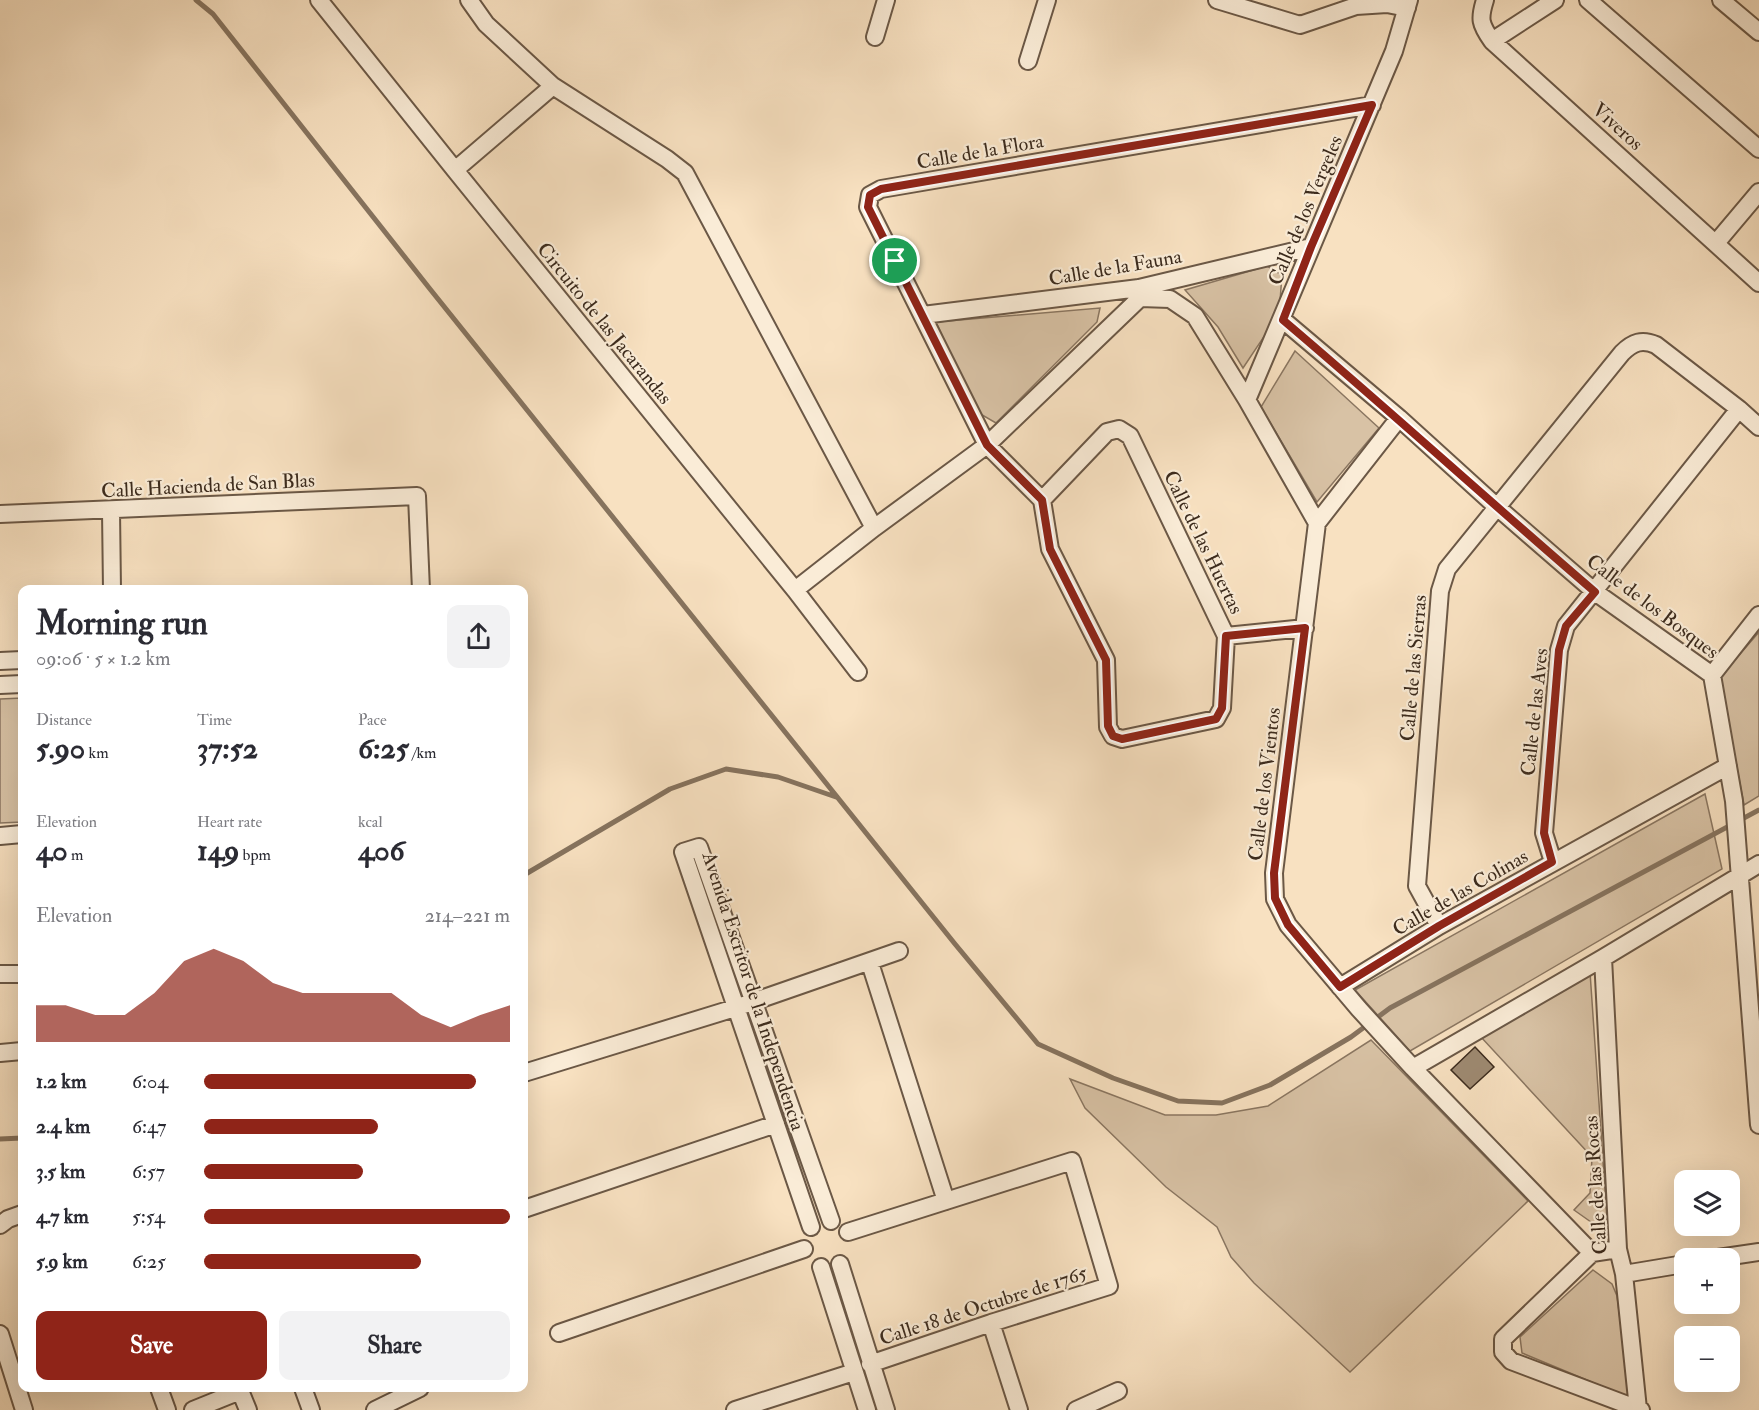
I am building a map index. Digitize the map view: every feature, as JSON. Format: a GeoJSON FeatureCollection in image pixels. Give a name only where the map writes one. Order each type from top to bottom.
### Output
{"type":"FeatureCollection","features":[{"type":"Feature","properties":{"kind":"street","name":"Circuito de las Jacarandas"},"geometry":{"type":"LineString","coordinates":[[319,0],[795,590],[858,672]]}},
{"type":"Feature","properties":{"kind":"street"},"geometry":{"type":"LineString","coordinates":[[469,0],[486,24],[553,86],[685,173],[874,528]]}},
{"type":"Feature","properties":{"kind":"street"},"geometry":{"type":"LineString","coordinates":[[875,37],[886,0]]}},
{"type":"Feature","properties":{"kind":"street"},"geometry":{"type":"LineString","coordinates":[[1028,61],[1047,0]]}},
{"type":"Feature","properties":{"kind":"street"},"geometry":{"type":"LineString","coordinates":[[1216,0],[1300,25],[1356,6],[1408,4]]}},
{"type":"Feature","properties":{"kind":"street","name":"Viveros"},"geometry":{"type":"LineString","coordinates":[[1485,0],[1480,16],[1483,29],[1492,41],[1759,283]]}},
{"type":"Feature","properties":{"kind":"street"},"geometry":{"type":"LineString","coordinates":[[1492,41],[1556,0]]}},
{"type":"Feature","properties":{"kind":"street"},"geometry":{"type":"LineString","coordinates":[[1588,0],[1759,149]]}},
{"type":"Feature","properties":{"kind":"street"},"geometry":{"type":"LineString","coordinates":[[1721,0],[1759,32]]}},
{"type":"Feature","properties":{"kind":"street","name":"Calle de los Vergeles"},"geometry":{"type":"LineString","coordinates":[[1247,400],[1283,320],[1311,247],[1394,51],[1408,4]]}},
{"type":"Feature","properties":{"kind":"street"},"geometry":{"type":"LineString","coordinates":[[454,170],[553,86]]}},
{"type":"Feature","properties":{"kind":"street","name":"Calle de la Flora"},"geometry":{"type":"LineString","coordinates":[[987,445],[868,207],[870,195],[881,189],[1372,105]]}},
{"type":"Feature","properties":{"kind":"street"},"geometry":{"type":"LineString","coordinates":[[1716,243],[1759,192]]}},
{"type":"Feature","properties":{"kind":"street","name":"Calle de la Fauna"},"geometry":{"type":"LineString","coordinates":[[923,315],[1139,293],[1311,247]]}},
{"type":"Feature","properties":{"kind":"street"},"geometry":{"type":"LineString","coordinates":[[795,590],[874,528],[987,445],[1139,293],[1170,299],[1195,316],[1247,400],[1317,523],[1399,418]]}},
{"type":"Feature","properties":{"kind":"street","name":"Calle de los Bosques"},"geometry":{"type":"LineString","coordinates":[[1283,320],[1399,418],[1595,592],[1712,675],[1734,801],[1759,1125]]}},
{"type":"Feature","properties":{"kind":"street","name":"Calle de las Sierras"},"geometry":{"type":"LineString","coordinates":[[1439,926],[1417,886],[1440,591],[1447,569],[1629,346],[1647,341],[1656,345],[1759,427]]}},
{"type":"Feature","properties":{"kind":"street","name":"Calle de las Aves"},"geometry":{"type":"LineString","coordinates":[[1552,862],[1544,833],[1559,650],[1566,626],[1739,409]]}},
{"type":"Feature","properties":{"kind":"street","name":"Calle de las Huertas"},"geometry":{"type":"LineString","coordinates":[[1119,429],[1130,436],[1226,636],[1222,708],[1216,719],[1122,739],[1113,736],[1108,726],[1106,660],[1050,549],[1042,500],[1107,432],[1119,429]]}},
{"type":"Feature","properties":{"kind":"street"},"geometry":{"type":"LineString","coordinates":[[987,445],[1042,500]]}},
{"type":"Feature","properties":{"kind":"street","name":"Calle Hacienda de San Blas"},"geometry":{"type":"LineString","coordinates":[[0,514],[417,496],[421,585]]}},
{"type":"Feature","properties":{"kind":"street"},"geometry":{"type":"LineString","coordinates":[[111,511],[112,585]]}},
{"type":"Feature","properties":{"kind":"street","name":"Calle de los Vientos"},"geometry":{"type":"LineString","coordinates":[[1317,523],[1274,873],[1275,898],[1288,925],[1359,1009],[1592,1253]]}},
{"type":"Feature","properties":{"kind":"street"},"geometry":{"type":"LineString","coordinates":[[1712,675],[1759,615]]}},
{"type":"Feature","properties":{"kind":"street"},"geometry":{"type":"LineString","coordinates":[[1226,636],[1305,628]]}},
{"type":"Feature","properties":{"kind":"street"},"geometry":{"type":"LineString","coordinates":[[0,661],[18,660]]}},
{"type":"Feature","properties":{"kind":"street"},"geometry":{"type":"LineString","coordinates":[[0,685],[18,684]]}},
{"type":"Feature","properties":{"kind":"street","name":"Calle de las Colinas"},"geometry":{"type":"LineString","coordinates":[[1340,987],[1439,926],[1728,766]]}},
{"type":"Feature","properties":{"kind":"street"},"geometry":{"type":"LineString","coordinates":[[0,836],[18,834]]}},
{"type":"Feature","properties":{"kind":"street","name":"Avenida Escritor de la Independencia"},"geometry":{"type":"LineString","coordinates":[[811,1227],[683,852],[699,847],[831,1221]]}},
{"type":"Feature","properties":{"kind":"street"},"geometry":{"type":"LineString","coordinates":[[1413,1068],[1759,864]]}},
{"type":"Feature","properties":{"kind":"street"},"geometry":{"type":"LineString","coordinates":[[528,1072],[735,1008],[870,963],[899,951]]}},
{"type":"Feature","properties":{"kind":"street","name":"Calle de las Rocas"},"geometry":{"type":"LineString","coordinates":[[1603,958],[1618,1249],[1624,1274],[1639,1409]]}},
{"type":"Feature","properties":{"kind":"street"},"geometry":{"type":"LineString","coordinates":[[870,963],[946,1201],[847,1249],[827,1268],[821,1267],[807,1257],[804,1249],[804,1241],[811,1227],[820,1222],[838,1223],[847,1249],[870,1364],[886,1410]]}},
{"type":"Feature","properties":{"kind":"street"},"geometry":{"type":"LineString","coordinates":[[0,974],[18,974]]}},
{"type":"Feature","properties":{"kind":"street"},"geometry":{"type":"LineString","coordinates":[[0,1053],[18,1052]]}},
{"type":"Feature","properties":{"kind":"street"},"geometry":{"type":"LineString","coordinates":[[528,1208],[776,1124]]}},
{"type":"Feature","properties":{"kind":"street","name":"Calle 18 de Octubre de 1765"},"geometry":{"type":"LineString","coordinates":[[870,1364],[1109,1286],[1072,1161],[946,1201]]}},
{"type":"Feature","properties":{"kind":"street"},"geometry":{"type":"LineString","coordinates":[[0,1225],[18,1215]]}},
{"type":"Feature","properties":{"kind":"street"},"geometry":{"type":"LineString","coordinates":[[559,1333],[804,1249]]}},
{"type":"Feature","properties":{"kind":"street"},"geometry":{"type":"LineString","coordinates":[[1618,1249],[1592,1253],[1503,1339],[1503,1352],[1511,1360],[1639,1409]]}},
{"type":"Feature","properties":{"kind":"street"},"geometry":{"type":"LineString","coordinates":[[1740,1255],[1759,1252]]}},
{"type":"Feature","properties":{"kind":"street"},"geometry":{"type":"LineString","coordinates":[[1624,1274],[1674,1266]]}},
{"type":"Feature","properties":{"kind":"street"},"geometry":{"type":"LineString","coordinates":[[821,1267],[867,1410]]}},
{"type":"Feature","properties":{"kind":"street"},"geometry":{"type":"LineString","coordinates":[[991,1323],[1019,1410]]}},
{"type":"Feature","properties":{"kind":"street"},"geometry":{"type":"LineString","coordinates":[[0,1334],[18,1391]]}},
{"type":"Feature","properties":{"kind":"street"},"geometry":{"type":"LineString","coordinates":[[735,1410],[854,1372]]}},
{"type":"Feature","properties":{"kind":"street"},"geometry":{"type":"LineString","coordinates":[[1076,1410],[1118,1391]]}},
{"type":"Feature","properties":{"kind":"street"},"geometry":{"type":"LineString","coordinates":[[18,1392],[24,1410]]}},
{"type":"Feature","properties":{"kind":"street"},"geometry":{"type":"LineString","coordinates":[[160,1392],[167,1410]]}},
{"type":"Feature","properties":{"kind":"street"},"geometry":{"type":"LineString","coordinates":[[194,1410],[233,1392]]}},
{"type":"Feature","properties":{"kind":"street"},"geometry":{"type":"LineString","coordinates":[[241,1392],[248,1410]]}},
{"type":"Feature","properties":{"kind":"street"},"geometry":{"type":"LineString","coordinates":[[304,1392],[311,1410]]}},
{"type":"Feature","properties":{"kind":"street"},"geometry":{"type":"LineString","coordinates":[[375,1410],[412,1392]]}},
{"type":"Feature","properties":{"kind":"shaded area"},"geometry":{"type":"Polygon","coordinates":[[[1267,266],[1282,275],[1279,314],[1243,368],[1218,327],[1185,290],[1267,266]]]}},
{"type":"Feature","properties":{"kind":"shaded area"},"geometry":{"type":"Polygon","coordinates":[[[1100,308],[1097,322],[996,423],[977,412],[936,322],[1100,308]]]}},
{"type":"Feature","properties":{"kind":"shaded area"},"geometry":{"type":"Polygon","coordinates":[[[1295,351],[1379,428],[1317,502],[1261,407],[1295,351]]]}},
{"type":"Feature","properties":{"kind":"shaded area"},"geometry":{"type":"Polygon","coordinates":[[[1759,632],[1759,796],[1744,805],[1720,677],[1759,632]]]}},
{"type":"Feature","properties":{"kind":"shaded area"},"geometry":{"type":"Polygon","coordinates":[[[18,698],[18,822],[0,823],[0,699],[18,698]]]}},
{"type":"Feature","properties":{"kind":"shaded area"},"geometry":{"type":"Polygon","coordinates":[[[1705,794],[1722,869],[1410,1051],[1355,990],[1705,794]]]}},
{"type":"Feature","properties":{"kind":"shaded area"},"geometry":{"type":"Polygon","coordinates":[[[1590,972],[1608,1234],[1574,1210],[1590,1193],[1592,1157],[1480,1036],[1590,972]]]}},
{"type":"Feature","properties":{"kind":"shaded area"},"geometry":{"type":"Polygon","coordinates":[[[1371,1040],[1528,1201],[1350,1372],[1254,1283],[1231,1257],[1217,1227],[1166,1187],[1085,1108],[1070,1079],[1165,1115],[1216,1115],[1268,1106],[1371,1040]]]}},
{"type":"Feature","properties":{"kind":"shaded area"},"geometry":{"type":"Polygon","coordinates":[[[1593,1270],[1612,1284],[1617,1296],[1630,1398],[1522,1353],[1520,1337],[1593,1270]]]}},
{"type":"Feature","properties":{"kind":"building"},"geometry":{"type":"Polygon","coordinates":[[[1475,1047],[1494,1067],[1470,1089],[1451,1070],[1475,1047]]]}},
{"type":"Feature","properties":{"kind":"waterway"},"geometry":{"type":"LineString","coordinates":[[196,0],[213,14],[430,289],[955,944],[1038,1044],[1113,1078],[1178,1101],[1222,1103],[1270,1085],[1351,1037],[1390,1008],[1759,810]]}},
{"type":"Feature","properties":{"kind":"waterway"},"geometry":{"type":"LineString","coordinates":[[528,873],[670,789],[726,769],[778,777],[836,797]]}},
{"type":"Feature","properties":{"kind":"waterway"},"geometry":{"type":"LineString","coordinates":[[0,1139],[18,1138]]}},
{"type":"Feature","properties":{"kind":"route"},"geometry":{"type":"LineString","coordinates":[[1372,105],[1311,247],[1283,320],[1399,418],[1595,592],[1566,626],[1559,650],[1544,833],[1552,862],[1439,926],[1340,987],[1288,925],[1275,898],[1274,873],[1305,628],[1226,636],[1222,708],[1216,719],[1122,739],[1113,736],[1108,726],[1106,660],[1050,549],[1042,500],[987,445],[895,261],[868,207],[870,195],[881,189],[1372,105]]}}]}
